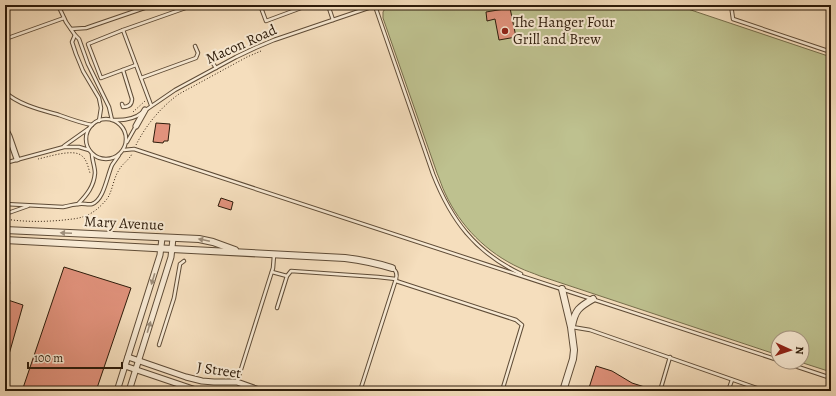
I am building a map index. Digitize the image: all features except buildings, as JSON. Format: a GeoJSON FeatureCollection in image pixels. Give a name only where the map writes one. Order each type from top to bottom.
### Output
{"type":"FeatureCollection","features":[{"type":"Feature","properties":{"kind":"street","name":"Macon Road"},"geometry":{"type":"LineString","coordinates":[[136,126],[145,110]]}},
{"type":"Feature","properties":{"kind":"street"},"geometry":{"type":"LineString","coordinates":[[5,129],[9,136],[17,160]]}},
{"type":"Feature","properties":{"kind":"street","name":"Mary Avenue"},"geometry":{"type":"LineString","coordinates":[[5,230],[199,239],[213,242],[241,252]]}},
{"type":"Feature","properties":{"kind":"street"},"geometry":{"type":"LineString","coordinates":[[117,391],[160,256],[162,238]]}},
{"type":"Feature","properties":{"kind":"street"},"geometry":{"type":"LineString","coordinates":[[129,391],[171,257],[173,238]]}},
{"type":"Feature","properties":{"kind":"street","name":"Mary Avenue"},"geometry":{"type":"LineString","coordinates":[[5,240],[345,258],[372,262],[392,268]]}},
{"type":"Feature","properties":{"kind":"street"},"geometry":{"type":"LineString","coordinates":[[562,289],[571,327],[574,350],[573,360],[563,390]]}},
{"type":"Feature","properties":{"kind":"street"},"geometry":{"type":"LineString","coordinates":[[571,327],[574,314],[584,304],[593,299]]}},
{"type":"Feature","properties":{"kind":"street","name":"J Street"},"geometry":{"type":"LineString","coordinates":[[128,357],[186,377],[202,381],[237,382],[262,391]]}},
{"type":"Feature","properties":{"kind":"street","name":"J Street"},"geometry":{"type":"LineString","coordinates":[[125,366],[199,391]]}},
{"type":"Feature","properties":{"kind":"lane"},"geometry":{"type":"LineString","coordinates":[[58,5],[64,18],[79,39],[88,64],[109,107],[113,120]]}},
{"type":"Feature","properties":{"kind":"lane"},"geometry":{"type":"LineString","coordinates":[[71,29],[86,28],[153,5]]}},
{"type":"Feature","properties":{"kind":"lane"},"geometry":{"type":"LineString","coordinates":[[136,65],[100,78],[88,44],[194,5]]}},
{"type":"Feature","properties":{"kind":"lane"},"geometry":{"type":"LineString","coordinates":[[260,5],[266,21],[309,5]]}},
{"type":"Feature","properties":{"kind":"lane"},"geometry":{"type":"LineString","coordinates":[[328,5],[333,20]]}},
{"type":"Feature","properties":{"kind":"lane"},"geometry":{"type":"LineString","coordinates":[[376,5],[433,174],[449,209],[457,222],[468,235],[492,257],[506,267],[531,279]]}},
{"type":"Feature","properties":{"kind":"lane","name":"Macon Road"},"geometry":{"type":"LineString","coordinates":[[113,120],[130,119],[137,116],[175,90],[255,48],[376,5]]}},
{"type":"Feature","properties":{"kind":"lane"},"geometry":{"type":"LineString","coordinates":[[731,5],[733,19],[831,52]]}},
{"type":"Feature","properties":{"kind":"lane"},"geometry":{"type":"LineString","coordinates":[[5,38],[64,18]]}},
{"type":"Feature","properties":{"kind":"lane"},"geometry":{"type":"LineString","coordinates":[[123,30],[151,105]]}},
{"type":"Feature","properties":{"kind":"lane"},"geometry":{"type":"LineString","coordinates":[[75,35],[72,42],[76,54],[83,71],[99,98],[101,108],[99,121]]}},
{"type":"Feature","properties":{"kind":"lane"},"geometry":{"type":"LineString","coordinates":[[141,78],[196,58],[198,53],[195,46]]}},
{"type":"Feature","properties":{"kind":"lane"},"geometry":{"type":"LineString","coordinates":[[209,57],[216,68]]}},
{"type":"Feature","properties":{"kind":"lane"},"geometry":{"type":"LineString","coordinates":[[122,104],[126,107],[132,102],[123,70]]}},
{"type":"Feature","properties":{"kind":"lane"},"geometry":{"type":"LineString","coordinates":[[5,92],[10,97],[21,102],[91,126]]}},
{"type":"Feature","properties":{"kind":"lane"},"geometry":{"type":"LineString","coordinates":[[5,164],[64,146],[99,121],[107,119],[113,120],[119,123],[126,132],[127,138],[124,150],[112,165],[105,188],[94,203],[64,207],[5,204]]}},
{"type":"Feature","properties":{"kind":"lane"},"geometry":{"type":"LineString","coordinates":[[91,126],[87,133],[86,139],[87,145],[92,154],[109,160],[120,155]]}},
{"type":"Feature","properties":{"kind":"lane","name":"Macon Road"},"geometry":{"type":"LineString","coordinates":[[126,144],[136,126]]}},
{"type":"Feature","properties":{"kind":"lane"},"geometry":{"type":"LineString","coordinates":[[64,146],[80,147],[89,150]]}},
{"type":"Feature","properties":{"kind":"lane"},"geometry":{"type":"LineString","coordinates":[[124,150],[134,149],[770,357]]}},
{"type":"Feature","properties":{"kind":"lane"},"geometry":{"type":"LineString","coordinates":[[78,204],[87,194],[92,185],[95,173],[92,154]]}},
{"type":"Feature","properties":{"kind":"lane"},"geometry":{"type":"LineString","coordinates":[[5,213],[30,206]]}},
{"type":"Feature","properties":{"kind":"lane"},"geometry":{"type":"LineString","coordinates":[[237,382],[272,272],[274,254]]}},
{"type":"Feature","properties":{"kind":"lane"},"geometry":{"type":"LineString","coordinates":[[159,345],[174,298],[180,264],[184,261]]}},
{"type":"Feature","properties":{"kind":"lane"},"geometry":{"type":"LineString","coordinates":[[360,391],[396,280],[397,274],[392,268]]}},
{"type":"Feature","properties":{"kind":"lane"},"geometry":{"type":"LineString","coordinates":[[277,308],[287,276],[291,271],[396,280],[516,320],[522,325],[502,391]]}},
{"type":"Feature","properties":{"kind":"lane"},"geometry":{"type":"LineString","coordinates":[[272,272],[287,276]]}},
{"type":"Feature","properties":{"kind":"lane"},"geometry":{"type":"LineString","coordinates":[[571,327],[590,330],[765,391]]}},
{"type":"Feature","properties":{"kind":"lane"},"geometry":{"type":"LineString","coordinates":[[660,391],[670,357]]}},
{"type":"Feature","properties":{"kind":"lane"},"geometry":{"type":"LineString","coordinates":[[807,370],[831,378]]}},
{"type":"Feature","properties":{"kind":"lane"},"geometry":{"type":"LineString","coordinates":[[728,391],[732,380]]}},
{"type":"Feature","properties":{"kind":"lane"},"geometry":{"type":"LineString","coordinates":[[563,390],[573,391]]}},
{"type":"Feature","properties":{"kind":"path"},"geometry":{"type":"LineString","coordinates":[[138,142],[151,120],[173,98],[247,57],[264,50]]}},
{"type":"Feature","properties":{"kind":"path"},"geometry":{"type":"LineString","coordinates":[[132,113],[148,97]]}},
{"type":"Feature","properties":{"kind":"path"},"geometry":{"type":"LineString","coordinates":[[35,160],[68,153],[75,153],[82,156],[88,166],[89,173],[91,173]]}},
{"type":"Feature","properties":{"kind":"green space"},"geometry":{"type":"Polygon","coordinates":[[[392,5],[676,5],[831,57],[831,372],[810,365],[810,330],[770,330],[770,352],[540,276],[522,269],[496,255],[476,237],[458,217],[445,193],[383,18],[383,12],[386,7],[392,5]]]}},
{"type":"Feature","properties":{"kind":"place","name":"The Hanger Four Grill and Brew"},"geometry":{"type":"Point","coordinates":[505,31]}}]}
